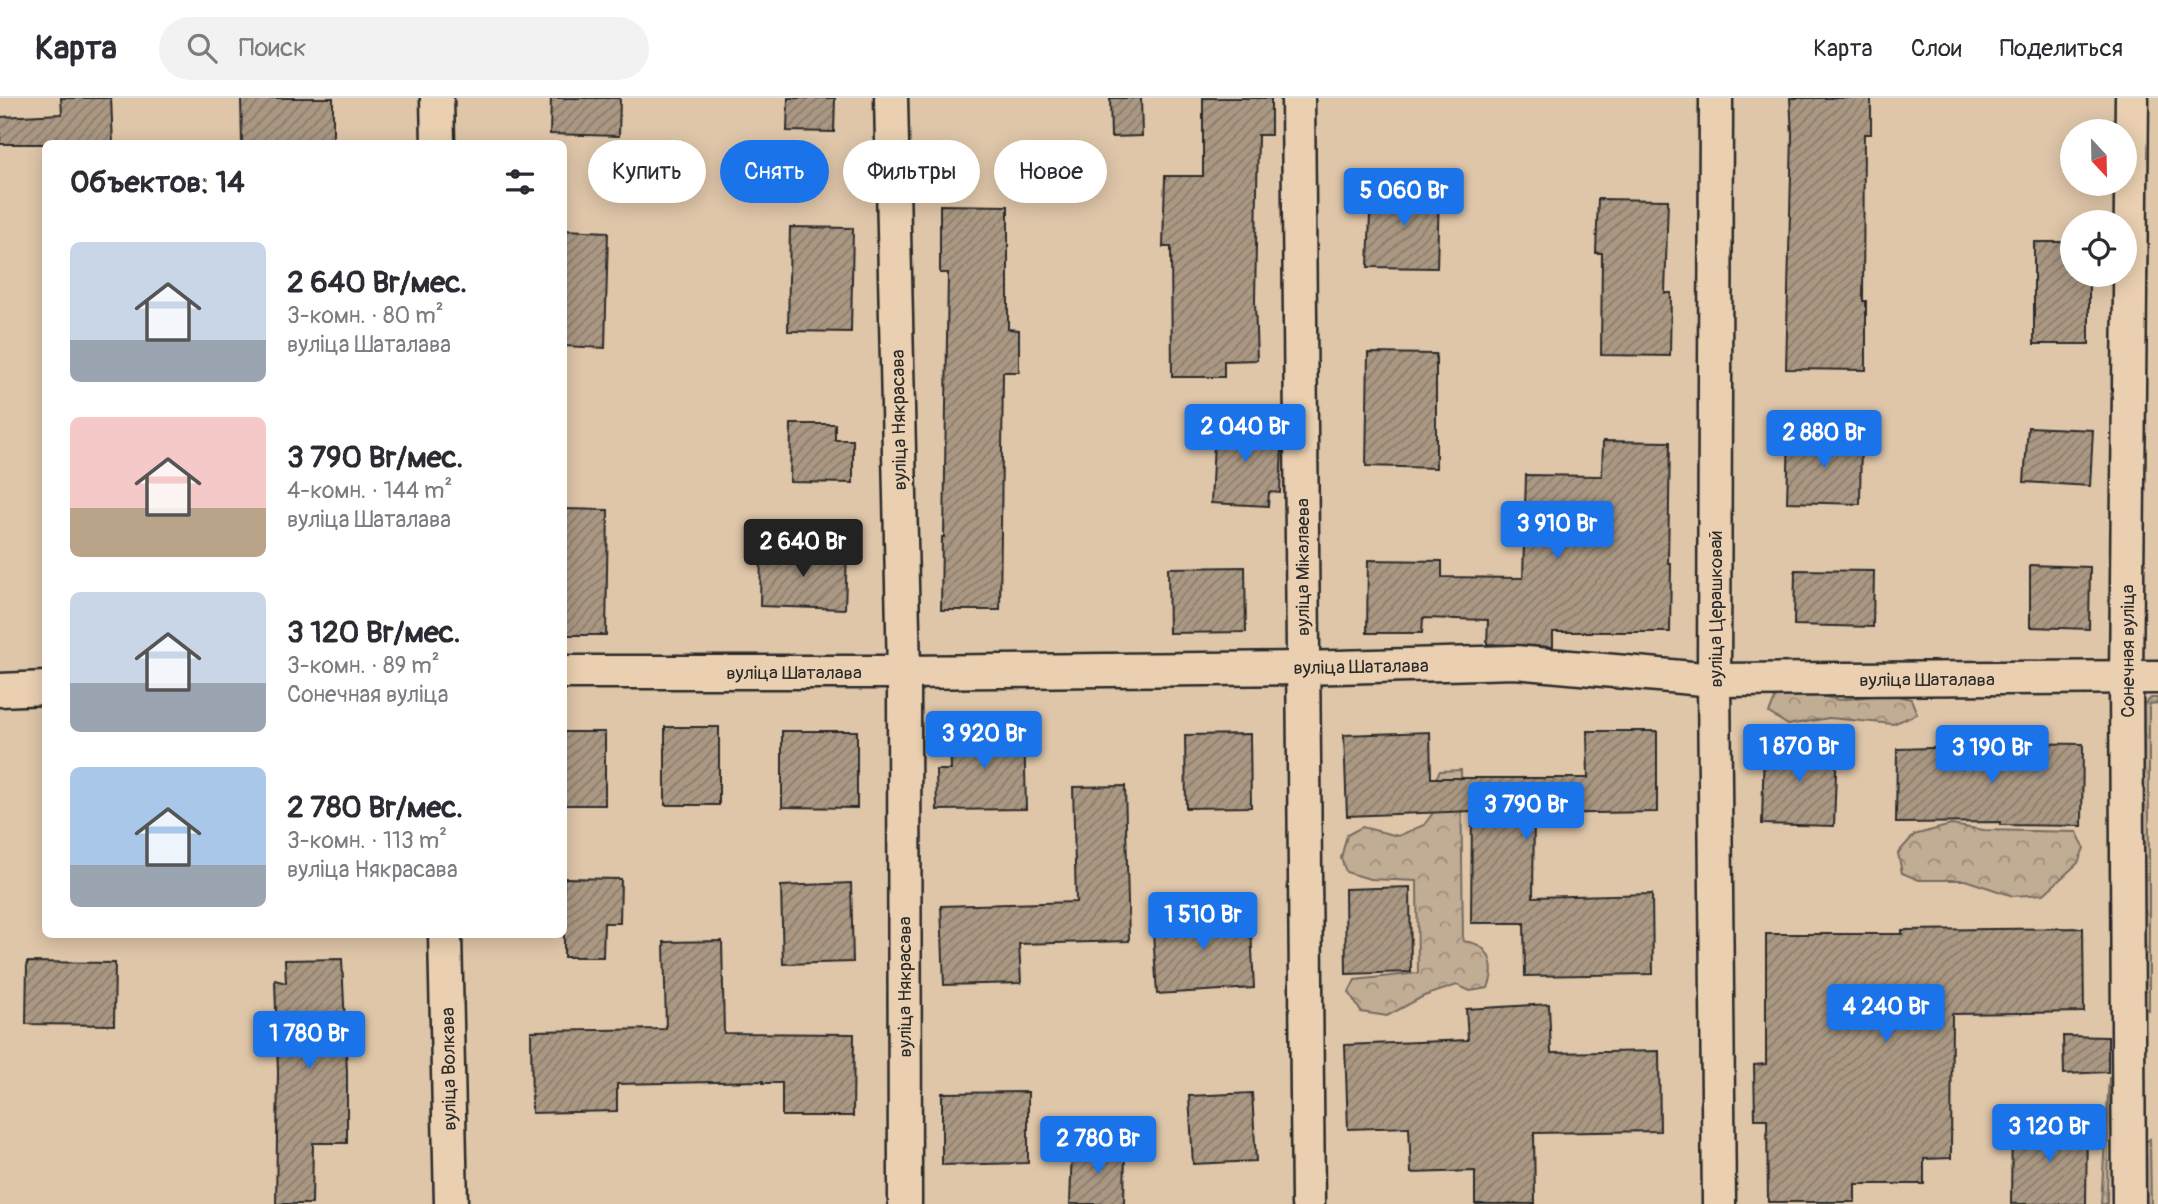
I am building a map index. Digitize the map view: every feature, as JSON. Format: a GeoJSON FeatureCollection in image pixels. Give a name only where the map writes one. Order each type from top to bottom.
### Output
{"type":"FeatureCollection","features":[{"type":"Feature","properties":{"kind":"street"},"geometry":{"type":"LineString","coordinates":[[438,98],[438,140]]}},
{"type":"Feature","properties":{"kind":"street","name":"вуліца Някрасава"},"geometry":{"type":"LineString","coordinates":[[891,98],[904,672],[905,1204]]}},
{"type":"Feature","properties":{"kind":"street","name":"вуліца Мікалаева"},"geometry":{"type":"LineString","coordinates":[[1298,98],[1308,1204]]}},
{"type":"Feature","properties":{"kind":"street","name":"вуліца Церашковай"},"geometry":{"type":"LineString","coordinates":[[1716,98],[1714,680],[1719,1204]]}},
{"type":"Feature","properties":{"kind":"street","name":"Сонечная вуліца"},"geometry":{"type":"LineString","coordinates":[[2129,1204],[2126,678],[2132,98]]}},
{"type":"Feature","properties":{"kind":"street","name":"вуліца Шаталава"},"geometry":{"type":"LineString","coordinates":[[567,672],[1302,668],[1515,662],[1714,680],[2158,677]]}},
{"type":"Feature","properties":{"kind":"street"},"geometry":{"type":"LineString","coordinates":[[0,690],[42,688]]}},
{"type":"Feature","properties":{"kind":"street","name":"вуліца Волкава"},"geometry":{"type":"LineString","coordinates":[[445,938],[451,1204]]}},
{"type":"Feature","properties":{"kind":"green space"},"geometry":{"type":"Polygon","coordinates":[[[1778,691],[1808,693],[1839,700],[1888,694],[1911,699],[1917,714],[1893,724],[1829,718],[1788,725],[1769,713],[1778,691]]]}},
{"type":"Feature","properties":{"kind":"green space"},"geometry":{"type":"Polygon","coordinates":[[[2151,698],[2158,698],[2158,703],[2149,704],[2149,1010],[2143,1007],[2142,706],[2151,698]]]}},
{"type":"Feature","properties":{"kind":"green space"},"geometry":{"type":"Polygon","coordinates":[[[1461,770],[1463,941],[1478,945],[1488,955],[1492,971],[1488,988],[1470,991],[1457,985],[1424,996],[1387,1016],[1361,1012],[1349,992],[1355,980],[1418,973],[1417,881],[1370,879],[1346,872],[1341,858],[1347,835],[1362,827],[1398,836],[1424,825],[1438,806],[1433,783],[1440,771],[1461,770]]]}},
{"type":"Feature","properties":{"kind":"green space"},"geometry":{"type":"Polygon","coordinates":[[[1951,825],[1984,830],[2077,832],[2084,848],[2078,863],[2044,894],[2013,896],[1965,880],[1919,880],[1902,873],[1898,853],[1914,835],[1951,825]]]}},
{"type":"Feature","properties":{"kind":"green space"},"geometry":{"type":"Polygon","coordinates":[[[2109,1077],[2107,1204],[2101,1204],[2109,1077]]]}},
{"type":"Feature","properties":{"kind":"green space"},"geometry":{"type":"Polygon","coordinates":[[[2150,1139],[2151,1204],[2137,1204],[2139,1147],[2150,1139]]]}},
{"type":"Feature","properties":{"kind":"building"},"geometry":{"type":"Polygon","coordinates":[[[61,98],[111,98],[113,140],[42,140],[42,144],[0,144],[0,117],[62,114],[61,98]]]}},
{"type":"Feature","properties":{"kind":"building"},"geometry":{"type":"Polygon","coordinates":[[[241,98],[333,98],[333,140],[242,140],[241,98]]]}},
{"type":"Feature","properties":{"kind":"building"},"geometry":{"type":"Polygon","coordinates":[[[551,98],[620,98],[619,136],[550,134],[551,98]]]}},
{"type":"Feature","properties":{"kind":"building"},"geometry":{"type":"Polygon","coordinates":[[[788,98],[835,98],[834,132],[787,131],[788,98]]]}},
{"type":"Feature","properties":{"kind":"building"},"geometry":{"type":"Polygon","coordinates":[[[1110,98],[1141,98],[1142,136],[1111,137],[1110,98]]]}},
{"type":"Feature","properties":{"kind":"building"},"geometry":{"type":"Polygon","coordinates":[[[1203,98],[1271,98],[1271,135],[1258,135],[1255,301],[1257,360],[1224,361],[1224,377],[1172,377],[1171,247],[1163,247],[1165,176],[1203,176],[1203,98]]]}},
{"type":"Feature","properties":{"kind":"building"},"geometry":{"type":"Polygon","coordinates":[[[1790,98],[1871,98],[1871,134],[1864,134],[1863,301],[1866,301],[1866,370],[1786,369],[1792,135],[1790,98]]]}},
{"type":"Feature","properties":{"kind":"building"},"geometry":{"type":"Polygon","coordinates":[[[1371,188],[1439,190],[1437,268],[1368,267],[1371,188]]]}},
{"type":"Feature","properties":{"kind":"building"},"geometry":{"type":"Polygon","coordinates":[[[1598,199],[1668,200],[1665,293],[1671,293],[1670,356],[1601,355],[1602,253],[1596,253],[1598,199]]]}},
{"type":"Feature","properties":{"kind":"building"},"geometry":{"type":"Polygon","coordinates":[[[940,205],[1008,206],[1008,329],[1019,330],[1019,372],[1003,372],[1000,610],[941,610],[948,273],[940,273],[940,205]]]}},
{"type":"Feature","properties":{"kind":"building"},"geometry":{"type":"Polygon","coordinates":[[[790,227],[853,228],[851,332],[788,331],[790,227]]]}},
{"type":"Feature","properties":{"kind":"building"},"geometry":{"type":"Polygon","coordinates":[[[567,230],[608,232],[605,348],[567,346],[567,230]]]}},
{"type":"Feature","properties":{"kind":"building"},"geometry":{"type":"Polygon","coordinates":[[[2034,242],[2060,242],[2060,287],[2089,287],[2089,344],[2034,344],[2034,242]]]}},
{"type":"Feature","properties":{"kind":"building"},"geometry":{"type":"Polygon","coordinates":[[[1368,353],[1436,354],[1436,468],[1366,466],[1368,353]]]}},
{"type":"Feature","properties":{"kind":"building"},"geometry":{"type":"Polygon","coordinates":[[[1215,421],[1271,424],[1270,445],[1282,446],[1280,493],[1269,492],[1268,506],[1211,503],[1215,421]]]}},
{"type":"Feature","properties":{"kind":"building"},"geometry":{"type":"Polygon","coordinates":[[[791,424],[835,424],[835,440],[853,440],[853,483],[790,482],[791,424]]]}},
{"type":"Feature","properties":{"kind":"building"},"geometry":{"type":"Polygon","coordinates":[[[2028,427],[2093,430],[2090,486],[2024,482],[2028,427]]]}},
{"type":"Feature","properties":{"kind":"building"},"geometry":{"type":"Polygon","coordinates":[[[1789,435],[1861,437],[1860,504],[1787,502],[1789,435]]]}},
{"type":"Feature","properties":{"kind":"building"},"geometry":{"type":"Polygon","coordinates":[[[1603,441],[1670,442],[1670,632],[1553,632],[1553,647],[1487,644],[1488,620],[1423,618],[1422,633],[1367,633],[1368,560],[1442,561],[1442,577],[1523,578],[1526,475],[1602,476],[1603,441]]]}},
{"type":"Feature","properties":{"kind":"building"},"geometry":{"type":"Polygon","coordinates":[[[567,509],[608,510],[606,635],[567,635],[567,509]]]}},
{"type":"Feature","properties":{"kind":"building"},"geometry":{"type":"Polygon","coordinates":[[[761,549],[847,551],[845,609],[760,606],[761,549]]]}},
{"type":"Feature","properties":{"kind":"building"},"geometry":{"type":"Polygon","coordinates":[[[2030,565],[2090,567],[2089,629],[2030,627],[2030,565]]]}},
{"type":"Feature","properties":{"kind":"building"},"geometry":{"type":"Polygon","coordinates":[[[1245,567],[1246,632],[1169,633],[1168,568],[1245,567]]]}},
{"type":"Feature","properties":{"kind":"building"},"geometry":{"type":"Polygon","coordinates":[[[1795,570],[1874,571],[1873,627],[1794,625],[1795,570]]]}},
{"type":"Feature","properties":{"kind":"building"},"geometry":{"type":"Polygon","coordinates":[[[665,727],[719,727],[719,805],[665,805],[665,727]]]}},
{"type":"Feature","properties":{"kind":"building"},"geometry":{"type":"Polygon","coordinates":[[[1024,728],[1026,809],[937,810],[936,770],[951,770],[950,729],[1024,728]]]}},
{"type":"Feature","properties":{"kind":"building"},"geometry":{"type":"Polygon","coordinates":[[[782,731],[857,731],[857,808],[782,807],[782,731]]]}},
{"type":"Feature","properties":{"kind":"building"},"geometry":{"type":"Polygon","coordinates":[[[1587,731],[1657,731],[1657,812],[1534,814],[1533,897],[1652,894],[1653,974],[1525,976],[1524,923],[1471,923],[1472,811],[1347,816],[1344,735],[1430,732],[1431,778],[1588,778],[1587,731]]]}},
{"type":"Feature","properties":{"kind":"building"},"geometry":{"type":"Polygon","coordinates":[[[567,732],[605,732],[605,805],[567,805],[567,732]]]}},
{"type":"Feature","properties":{"kind":"building"},"geometry":{"type":"Polygon","coordinates":[[[1250,734],[1251,807],[1186,808],[1185,735],[1250,734]]]}},
{"type":"Feature","properties":{"kind":"building"},"geometry":{"type":"Polygon","coordinates":[[[1764,743],[1837,745],[1834,826],[1762,824],[1764,743]]]}},
{"type":"Feature","properties":{"kind":"building"},"geometry":{"type":"Polygon","coordinates":[[[2002,743],[2083,744],[2082,826],[2000,825],[2001,822],[1896,823],[1897,749],[2002,746],[2002,743]]]}},
{"type":"Feature","properties":{"kind":"building"},"geometry":{"type":"Polygon","coordinates":[[[1125,786],[1129,941],[1019,944],[1021,983],[944,985],[941,906],[1076,902],[1073,787],[1125,786]]]}},
{"type":"Feature","properties":{"kind":"building"},"geometry":{"type":"Polygon","coordinates":[[[567,878],[621,879],[620,923],[604,923],[603,957],[564,957],[564,938],[567,938],[567,878]]]}},
{"type":"Feature","properties":{"kind":"building"},"geometry":{"type":"Polygon","coordinates":[[[851,883],[853,962],[783,964],[781,886],[851,883]]]}},
{"type":"Feature","properties":{"kind":"building"},"geometry":{"type":"Polygon","coordinates":[[[1410,887],[1411,972],[1346,974],[1345,889],[1410,887]]]}},
{"type":"Feature","properties":{"kind":"building"},"geometry":{"type":"Polygon","coordinates":[[[1250,911],[1254,988],[1157,994],[1152,917],[1250,911]]]}},
{"type":"Feature","properties":{"kind":"building"},"geometry":{"type":"Polygon","coordinates":[[[2083,928],[2084,1012],[1952,1014],[1951,1158],[1924,1159],[1924,1184],[1855,1184],[1855,1202],[1768,1202],[1767,1119],[1755,1119],[1754,1065],[1766,1064],[1766,934],[1902,934],[1902,930],[2083,928]]]}},
{"type":"Feature","properties":{"kind":"building"},"geometry":{"type":"Polygon","coordinates":[[[722,941],[724,1033],[854,1034],[853,1116],[782,1116],[782,1083],[763,1081],[617,1084],[617,1111],[532,1113],[531,1031],[666,1029],[664,942],[722,941]]]}},
{"type":"Feature","properties":{"kind":"building"},"geometry":{"type":"Polygon","coordinates":[[[342,959],[347,1143],[313,1143],[312,1204],[276,1204],[278,1072],[275,980],[286,983],[285,960],[342,959]]]}},
{"type":"Feature","properties":{"kind":"building"},"geometry":{"type":"Polygon","coordinates":[[[27,962],[115,963],[114,1025],[26,1024],[27,962]]]}},
{"type":"Feature","properties":{"kind":"building"},"geometry":{"type":"Polygon","coordinates":[[[1549,1004],[1551,1053],[1659,1051],[1660,1131],[1534,1133],[1535,1204],[1475,1204],[1475,1171],[1411,1173],[1409,1127],[1348,1129],[1345,1045],[1468,1040],[1466,1009],[1549,1004]]]}},
{"type":"Feature","properties":{"kind":"building"},"geometry":{"type":"Polygon","coordinates":[[[2063,1036],[2108,1037],[2108,1072],[2064,1074],[2063,1036]]]}},
{"type":"Feature","properties":{"kind":"building"},"geometry":{"type":"Polygon","coordinates":[[[1028,1092],[1028,1163],[942,1165],[942,1093],[1028,1092]]]}},
{"type":"Feature","properties":{"kind":"building"},"geometry":{"type":"Polygon","coordinates":[[[1252,1093],[1256,1161],[1193,1164],[1189,1096],[1252,1093]]]}},
{"type":"Feature","properties":{"kind":"building"},"geometry":{"type":"Polygon","coordinates":[[[2012,1124],[2087,1125],[2086,1204],[2011,1204],[2012,1124]]]}},
{"type":"Feature","properties":{"kind":"building"},"geometry":{"type":"Polygon","coordinates":[[[1072,1148],[1125,1149],[1124,1204],[1070,1204],[1072,1148]]]}}]}
